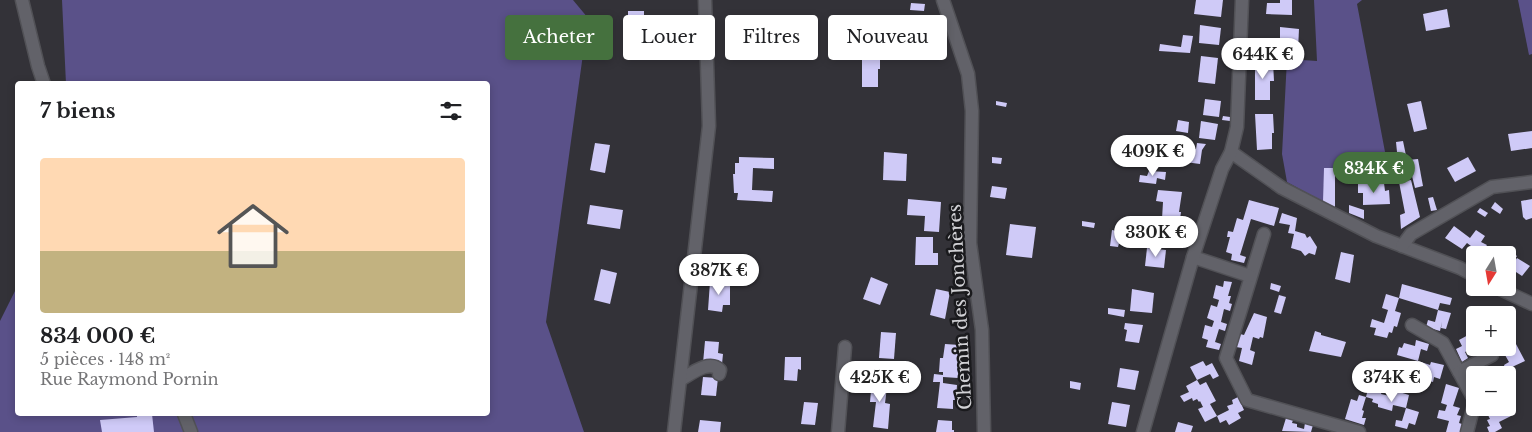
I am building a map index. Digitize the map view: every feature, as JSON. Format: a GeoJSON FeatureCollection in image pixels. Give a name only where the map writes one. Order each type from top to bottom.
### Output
{"type":"FeatureCollection","features":[{"type":"Feature","properties":{"kind":"street"},"geometry":{"type":"LineString","coordinates":[[22,0],[43,81]]}},
{"type":"Feature","properties":{"kind":"street"},"geometry":{"type":"LineString","coordinates":[[674,432],[709,126],[705,0]]}},
{"type":"Feature","properties":{"kind":"street","name":"Chemin des Jonchères"},"geometry":{"type":"LineString","coordinates":[[943,0],[968,74],[972,111],[970,243],[982,330],[984,432]]}},
{"type":"Feature","properties":{"kind":"street"},"geometry":{"type":"LineString","coordinates":[[1143,432],[1193,257],[1237,127],[1242,0]]}},
{"type":"Feature","properties":{"kind":"street"},"geometry":{"type":"LineString","coordinates":[[1230,152],[1282,188],[1376,236],[1466,271]]}},
{"type":"Feature","properties":{"kind":"street"},"geometry":{"type":"LineString","coordinates":[[1402,246],[1411,234],[1492,187],[1532,182]]}},
{"type":"Feature","properties":{"kind":"street"},"geometry":{"type":"LineString","coordinates":[[1264,234],[1226,358],[1247,400],[1358,432]]}},
{"type":"Feature","properties":{"kind":"street"},"geometry":{"type":"LineString","coordinates":[[1193,257],[1250,276]]}},
{"type":"Feature","properties":{"kind":"street"},"geometry":{"type":"LineString","coordinates":[[1515,296],[1532,304]]}},
{"type":"Feature","properties":{"kind":"street"},"geometry":{"type":"LineString","coordinates":[[1412,325],[1442,343],[1475,401],[1467,432]]}},
{"type":"Feature","properties":{"kind":"street"},"geometry":{"type":"LineString","coordinates":[[838,432],[845,347]]}},
{"type":"Feature","properties":{"kind":"street"},"geometry":{"type":"LineString","coordinates":[[1459,372],[1490,356]]}},
{"type":"Feature","properties":{"kind":"street"},"geometry":{"type":"LineString","coordinates":[[680,380],[708,365],[715,366],[720,370],[719,374]]}},
{"type":"Feature","properties":{"kind":"street"},"geometry":{"type":"LineString","coordinates":[[185,416],[191,432]]}},
{"type":"Feature","properties":{"kind":"shaded area"},"geometry":{"type":"Polygon","coordinates":[[[62,0],[573,0],[586,15],[505,15],[505,60],[582,60],[546,322],[584,432],[0,432],[0,321],[15,291],[15,416],[490,416],[490,81],[66,81],[62,0]]]}},
{"type":"Feature","properties":{"kind":"shaded area"},"geometry":{"type":"Polygon","coordinates":[[[1314,0],[1362,0],[1357,4],[1389,173],[1349,179],[1335,168],[1324,168],[1327,204],[1287,182],[1282,154],[1287,59],[1317,61],[1314,0]]]}},
{"type":"Feature","properties":{"kind":"shaded area"},"geometry":{"type":"Polygon","coordinates":[[[1518,0],[1532,0],[1532,54],[1529,55],[1518,0]]]}},
{"type":"Feature","properties":{"kind":"building"},"geometry":{"type":"Polygon","coordinates":[[[1196,0],[1223,0],[1221,17],[1194,14],[1196,0]]]}},
{"type":"Feature","properties":{"kind":"building"},"geometry":{"type":"Polygon","coordinates":[[[1280,0],[1292,0],[1292,15],[1266,14],[1267,3],[1280,3],[1280,0]]]}},
{"type":"Feature","properties":{"kind":"building"},"geometry":{"type":"Polygon","coordinates":[[[911,3],[925,4],[924,11],[910,10],[911,3]]]}},
{"type":"Feature","properties":{"kind":"building"},"geometry":{"type":"Polygon","coordinates":[[[1447,9],[1450,27],[1426,31],[1423,14],[1447,9]]]}},
{"type":"Feature","properties":{"kind":"building"},"geometry":{"type":"Polygon","coordinates":[[[628,11],[644,11],[644,15],[628,15],[628,11]]]}},
{"type":"Feature","properties":{"kind":"building"},"geometry":{"type":"Polygon","coordinates":[[[1200,25],[1221,28],[1219,45],[1199,43],[1200,25]]]}},
{"type":"Feature","properties":{"kind":"building"},"geometry":{"type":"Polygon","coordinates":[[[1280,27],[1299,29],[1298,50],[1280,48],[1280,27]]]}},
{"type":"Feature","properties":{"kind":"building"},"geometry":{"type":"Polygon","coordinates":[[[1183,35],[1193,36],[1190,53],[1159,51],[1160,44],[1181,47],[1183,35]]]}},
{"type":"Feature","properties":{"kind":"building"},"geometry":{"type":"Polygon","coordinates":[[[1201,56],[1218,58],[1215,84],[1198,82],[1201,56]]]}},
{"type":"Feature","properties":{"kind":"building"},"geometry":{"type":"Polygon","coordinates":[[[862,60],[880,60],[878,87],[862,87],[862,60]]]}},
{"type":"Feature","properties":{"kind":"building"},"geometry":{"type":"Polygon","coordinates":[[[1255,62],[1273,62],[1274,81],[1270,81],[1270,100],[1255,100],[1255,62]]]}},
{"type":"Feature","properties":{"kind":"building"},"geometry":{"type":"Polygon","coordinates":[[[1205,99],[1221,101],[1219,117],[1203,115],[1205,99]]]}},
{"type":"Feature","properties":{"kind":"building"},"geometry":{"type":"Polygon","coordinates":[[[996,101],[1007,103],[1006,107],[996,105],[996,101]]]}},
{"type":"Feature","properties":{"kind":"building"},"geometry":{"type":"Polygon","coordinates":[[[1421,101],[1427,129],[1414,132],[1407,104],[1421,101]]]}},
{"type":"Feature","properties":{"kind":"building"},"geometry":{"type":"Polygon","coordinates":[[[1255,114],[1273,114],[1274,133],[1272,133],[1272,149],[1257,150],[1255,114]]]}},
{"type":"Feature","properties":{"kind":"building"},"geometry":{"type":"Polygon","coordinates":[[[1223,116],[1230,117],[1230,121],[1222,120],[1223,116]]]}},
{"type":"Feature","properties":{"kind":"building"},"geometry":{"type":"Polygon","coordinates":[[[1178,120],[1189,122],[1188,133],[1176,131],[1178,120]]]}},
{"type":"Feature","properties":{"kind":"building"},"geometry":{"type":"Polygon","coordinates":[[[1201,121],[1218,124],[1215,140],[1199,138],[1201,121]]]}},
{"type":"Feature","properties":{"kind":"building"},"geometry":{"type":"Polygon","coordinates":[[[1532,131],[1532,148],[1511,151],[1508,134],[1532,131]]]}},
{"type":"Feature","properties":{"kind":"building"},"geometry":{"type":"Polygon","coordinates":[[[1403,141],[1409,170],[1397,172],[1394,152],[1397,152],[1396,142],[1403,141]]]}},
{"type":"Feature","properties":{"kind":"building"},"geometry":{"type":"Polygon","coordinates":[[[595,143],[610,145],[605,173],[590,170],[595,143]]]}},
{"type":"Feature","properties":{"kind":"building"},"geometry":{"type":"Polygon","coordinates":[[[1197,143],[1206,144],[1202,150],[1200,164],[1185,162],[1187,148],[1196,149],[1197,143]]]}},
{"type":"Feature","properties":{"kind":"building"},"geometry":{"type":"Polygon","coordinates":[[[884,152],[907,154],[906,181],[883,180],[884,152]]]}},
{"type":"Feature","properties":{"kind":"building"},"geometry":{"type":"Polygon","coordinates":[[[739,157],[774,158],[774,169],[753,168],[752,190],[773,191],[772,202],[737,200],[738,193],[734,193],[733,174],[735,174],[735,163],[739,163],[739,157]]]}},
{"type":"Feature","properties":{"kind":"building"},"geometry":{"type":"Polygon","coordinates":[[[992,157],[1002,158],[1001,164],[992,163],[992,157]]]}},
{"type":"Feature","properties":{"kind":"building"},"geometry":{"type":"Polygon","coordinates":[[[1468,157],[1476,171],[1455,182],[1447,168],[1468,157]]]}},
{"type":"Feature","properties":{"kind":"building"},"geometry":{"type":"Polygon","coordinates":[[[1418,159],[1423,186],[1415,188],[1408,160],[1418,159]]]}},
{"type":"Feature","properties":{"kind":"building"},"geometry":{"type":"Polygon","coordinates":[[[1324,168],[1335,168],[1335,207],[1323,202],[1324,168]]]}},
{"type":"Feature","properties":{"kind":"building"},"geometry":{"type":"Polygon","coordinates":[[[1149,171],[1166,172],[1165,180],[1157,178],[1156,184],[1139,182],[1140,175],[1147,176],[1149,171]]]}},
{"type":"Feature","properties":{"kind":"building"},"geometry":{"type":"Polygon","coordinates":[[[1411,180],[1420,217],[1401,229],[1400,215],[1405,213],[1399,182],[1411,180]]]}},
{"type":"Feature","properties":{"kind":"building"},"geometry":{"type":"Polygon","coordinates":[[[1358,183],[1384,183],[1385,191],[1389,190],[1390,204],[1363,205],[1363,193],[1358,193],[1358,183]]]}},
{"type":"Feature","properties":{"kind":"building"},"geometry":{"type":"Polygon","coordinates":[[[992,186],[1007,188],[1005,199],[990,197],[992,186]]]}},
{"type":"Feature","properties":{"kind":"building"},"geometry":{"type":"Polygon","coordinates":[[[1158,190],[1182,192],[1179,212],[1181,212],[1180,219],[1178,218],[1173,239],[1152,236],[1153,230],[1167,232],[1168,220],[1162,219],[1163,202],[1156,201],[1158,190]]]}},
{"type":"Feature","properties":{"kind":"building"},"geometry":{"type":"Polygon","coordinates":[[[1433,197],[1437,210],[1431,211],[1428,198],[1433,197]]]}},
{"type":"Feature","properties":{"kind":"building"},"geometry":{"type":"Polygon","coordinates":[[[908,199],[941,202],[939,232],[924,231],[925,216],[907,215],[908,199]]]}},
{"type":"Feature","properties":{"kind":"building"},"geometry":{"type":"Polygon","coordinates":[[[1532,199],[1532,218],[1526,220],[1523,217],[1521,201],[1532,199]]]}},
{"type":"Feature","properties":{"kind":"building"},"geometry":{"type":"Polygon","coordinates":[[[1249,200],[1279,208],[1274,226],[1251,219],[1240,255],[1246,257],[1244,263],[1231,260],[1232,254],[1226,252],[1230,237],[1227,237],[1228,231],[1233,232],[1237,218],[1243,220],[1249,200]]]}},
{"type":"Feature","properties":{"kind":"building"},"geometry":{"type":"Polygon","coordinates":[[[1495,202],[1503,209],[1500,214],[1491,208],[1495,202]]]}},
{"type":"Feature","properties":{"kind":"building"},"geometry":{"type":"Polygon","coordinates":[[[590,205],[623,210],[620,229],[587,224],[590,205]]]}},
{"type":"Feature","properties":{"kind":"building"},"geometry":{"type":"Polygon","coordinates":[[[1349,205],[1364,210],[1364,219],[1349,213],[1349,205]]]}},
{"type":"Feature","properties":{"kind":"building"},"geometry":{"type":"Polygon","coordinates":[[[1480,208],[1488,213],[1485,217],[1477,212],[1480,208]]]}},
{"type":"Feature","properties":{"kind":"building"},"geometry":{"type":"Polygon","coordinates":[[[1282,213],[1297,218],[1295,231],[1305,234],[1307,238],[1310,236],[1317,247],[1315,255],[1309,253],[1305,256],[1301,251],[1291,248],[1294,234],[1288,233],[1290,225],[1279,223],[1282,213]]]}},
{"type":"Feature","properties":{"kind":"building"},"geometry":{"type":"Polygon","coordinates":[[[1082,221],[1095,223],[1094,228],[1082,226],[1082,221]]]}},
{"type":"Feature","properties":{"kind":"building"},"geometry":{"type":"Polygon","coordinates":[[[1010,224],[1036,227],[1032,258],[1006,255],[1010,224]]]}},
{"type":"Feature","properties":{"kind":"building"},"geometry":{"type":"Polygon","coordinates":[[[1454,226],[1470,238],[1476,230],[1485,236],[1481,242],[1487,245],[1471,246],[1467,243],[1462,249],[1445,238],[1454,226]]]}},
{"type":"Feature","properties":{"kind":"building"},"geometry":{"type":"Polygon","coordinates":[[[1112,230],[1122,232],[1118,247],[1110,246],[1112,230]]]}},
{"type":"Feature","properties":{"kind":"building"},"geometry":{"type":"Polygon","coordinates":[[[916,237],[933,237],[933,253],[938,253],[938,265],[915,265],[916,237]]]}},
{"type":"Feature","properties":{"kind":"building"},"geometry":{"type":"Polygon","coordinates":[[[1147,248],[1166,250],[1164,268],[1145,266],[1147,248]]]}},
{"type":"Feature","properties":{"kind":"building"},"geometry":{"type":"Polygon","coordinates":[[[1341,252],[1354,255],[1350,283],[1335,279],[1341,252]]]}},
{"type":"Feature","properties":{"kind":"building"},"geometry":{"type":"Polygon","coordinates":[[[1517,258],[1530,266],[1522,276],[1516,272],[1517,258]]]}},
{"type":"Feature","properties":{"kind":"building"},"geometry":{"type":"Polygon","coordinates":[[[601,269],[617,273],[610,304],[594,300],[601,269]]]}},
{"type":"Feature","properties":{"kind":"building"},"geometry":{"type":"Polygon","coordinates":[[[871,277],[888,284],[880,305],[863,299],[871,277]]]}},
{"type":"Feature","properties":{"kind":"building"},"geometry":{"type":"Polygon","coordinates":[[[1224,281],[1232,282],[1228,296],[1231,296],[1229,303],[1232,304],[1230,311],[1224,309],[1221,322],[1227,324],[1225,331],[1219,329],[1215,342],[1221,344],[1219,350],[1206,347],[1208,340],[1202,338],[1205,325],[1212,327],[1214,321],[1207,318],[1211,305],[1217,307],[1219,300],[1213,298],[1216,285],[1223,287],[1224,281]]]}},
{"type":"Feature","properties":{"kind":"building"},"geometry":{"type":"Polygon","coordinates":[[[710,282],[730,284],[730,305],[723,305],[722,312],[708,310],[710,282]]]}},
{"type":"Feature","properties":{"kind":"building"},"geometry":{"type":"Polygon","coordinates":[[[1271,283],[1281,286],[1279,292],[1270,289],[1271,283]]]}},
{"type":"Feature","properties":{"kind":"building"},"geometry":{"type":"Polygon","coordinates":[[[1402,284],[1452,298],[1450,305],[1440,303],[1438,310],[1399,298],[1402,284]]]}},
{"type":"Feature","properties":{"kind":"building"},"geometry":{"type":"Polygon","coordinates":[[[936,289],[950,292],[945,319],[930,315],[936,289]]]}},
{"type":"Feature","properties":{"kind":"building"},"geometry":{"type":"Polygon","coordinates":[[[1132,289],[1154,293],[1152,313],[1130,311],[1132,289]]]}},
{"type":"Feature","properties":{"kind":"building"},"geometry":{"type":"Polygon","coordinates":[[[1386,294],[1399,298],[1395,311],[1401,313],[1397,327],[1394,326],[1392,333],[1389,332],[1387,338],[1374,335],[1376,328],[1370,327],[1372,319],[1384,323],[1388,310],[1382,308],[1386,294]]]}},
{"type":"Feature","properties":{"kind":"building"},"geometry":{"type":"Polygon","coordinates":[[[1279,295],[1286,297],[1281,314],[1274,312],[1279,295]]]}},
{"type":"Feature","properties":{"kind":"building"},"geometry":{"type":"Polygon","coordinates":[[[1108,308],[1125,310],[1124,317],[1108,314],[1108,308]]]}},
{"type":"Feature","properties":{"kind":"building"},"geometry":{"type":"Polygon","coordinates":[[[1438,310],[1451,313],[1446,329],[1441,328],[1442,322],[1440,331],[1426,327],[1428,320],[1435,322],[1438,310]]]}},
{"type":"Feature","properties":{"kind":"building"},"geometry":{"type":"Polygon","coordinates":[[[1254,313],[1267,317],[1263,338],[1253,337],[1250,350],[1255,352],[1252,365],[1239,361],[1242,348],[1236,347],[1240,334],[1244,335],[1254,313]]]}},
{"type":"Feature","properties":{"kind":"building"},"geometry":{"type":"Polygon","coordinates":[[[1125,323],[1143,325],[1139,343],[1125,341],[1127,330],[1124,329],[1125,323]]]}},
{"type":"Feature","properties":{"kind":"building"},"geometry":{"type":"Polygon","coordinates":[[[1315,331],[1321,333],[1321,335],[1346,342],[1341,357],[1309,351],[1315,331]]]}},
{"type":"Feature","properties":{"kind":"building"},"geometry":{"type":"Polygon","coordinates":[[[881,332],[896,333],[894,359],[879,358],[881,332]]]}},
{"type":"Feature","properties":{"kind":"building"},"geometry":{"type":"Polygon","coordinates":[[[1466,336],[1465,352],[1468,358],[1462,362],[1456,349],[1462,346],[1459,340],[1466,336]]]}},
{"type":"Feature","properties":{"kind":"building"},"geometry":{"type":"Polygon","coordinates":[[[1416,340],[1429,344],[1427,351],[1421,349],[1418,361],[1397,355],[1399,347],[1402,348],[1404,343],[1415,346],[1416,340]]]}},
{"type":"Feature","properties":{"kind":"building"},"geometry":{"type":"Polygon","coordinates":[[[705,341],[719,342],[718,353],[723,354],[722,364],[703,363],[705,341]]]}},
{"type":"Feature","properties":{"kind":"building"},"geometry":{"type":"Polygon","coordinates":[[[945,344],[960,345],[958,378],[943,377],[943,383],[957,385],[953,409],[937,408],[940,382],[933,382],[934,374],[943,375],[943,372],[939,372],[940,358],[943,358],[945,344]]]}},
{"type":"Feature","properties":{"kind":"building"},"geometry":{"type":"Polygon","coordinates":[[[1516,344],[1525,361],[1514,366],[1504,366],[1509,362],[1506,356],[1516,356],[1516,344]]]}},
{"type":"Feature","properties":{"kind":"building"},"geometry":{"type":"Polygon","coordinates":[[[785,357],[801,357],[801,370],[798,369],[797,381],[784,380],[785,357]]]}},
{"type":"Feature","properties":{"kind":"building"},"geometry":{"type":"Polygon","coordinates":[[[1203,361],[1206,366],[1212,363],[1219,376],[1213,379],[1210,374],[1197,380],[1190,367],[1203,361]]]}},
{"type":"Feature","properties":{"kind":"building"},"geometry":{"type":"Polygon","coordinates":[[[1418,361],[1430,365],[1431,362],[1444,365],[1440,379],[1434,377],[1433,382],[1413,376],[1418,361]]]}},
{"type":"Feature","properties":{"kind":"building"},"geometry":{"type":"Polygon","coordinates":[[[1120,368],[1139,371],[1135,390],[1117,387],[1120,368]]]}},
{"type":"Feature","properties":{"kind":"building"},"geometry":{"type":"Polygon","coordinates":[[[703,377],[718,378],[716,396],[701,395],[703,377]]]}},
{"type":"Feature","properties":{"kind":"building"},"geometry":{"type":"Polygon","coordinates":[[[872,379],[888,380],[885,403],[890,404],[888,429],[873,427],[876,402],[870,402],[872,379]]]}},
{"type":"Feature","properties":{"kind":"building"},"geometry":{"type":"Polygon","coordinates":[[[1377,379],[1385,381],[1381,394],[1394,397],[1396,391],[1409,395],[1406,408],[1393,405],[1392,411],[1378,407],[1378,404],[1372,402],[1373,399],[1366,397],[1368,389],[1363,388],[1365,383],[1376,385],[1377,379]]]}},
{"type":"Feature","properties":{"kind":"building"},"geometry":{"type":"Polygon","coordinates":[[[1197,380],[1200,385],[1206,382],[1216,401],[1210,404],[1217,416],[1205,422],[1198,409],[1203,407],[1200,401],[1197,399],[1193,401],[1192,398],[1184,402],[1180,396],[1189,392],[1186,386],[1197,380]]]}},
{"type":"Feature","properties":{"kind":"building"},"geometry":{"type":"Polygon","coordinates":[[[1070,381],[1081,383],[1080,390],[1070,388],[1070,381]]]}},
{"type":"Feature","properties":{"kind":"building"},"geometry":{"type":"Polygon","coordinates":[[[1446,384],[1459,388],[1453,406],[1460,408],[1457,415],[1461,416],[1459,423],[1462,424],[1460,432],[1446,432],[1449,421],[1437,418],[1439,410],[1445,411],[1447,405],[1441,403],[1446,384]]]}},
{"type":"Feature","properties":{"kind":"building"},"geometry":{"type":"Polygon","coordinates":[[[1359,395],[1366,397],[1362,410],[1364,411],[1362,418],[1366,418],[1364,425],[1345,419],[1351,399],[1357,401],[1359,395]]]}},
{"type":"Feature","properties":{"kind":"building"},"geometry":{"type":"Polygon","coordinates":[[[1238,397],[1244,410],[1238,413],[1241,418],[1229,425],[1226,420],[1220,423],[1217,416],[1229,410],[1227,406],[1233,404],[1232,400],[1238,397]]]}},
{"type":"Feature","properties":{"kind":"building"},"geometry":{"type":"Polygon","coordinates":[[[804,402],[818,403],[815,425],[801,424],[804,402]]]}},
{"type":"Feature","properties":{"kind":"building"},"geometry":{"type":"Polygon","coordinates":[[[1112,402],[1130,405],[1126,427],[1108,424],[1112,402]]]}},
{"type":"Feature","properties":{"kind":"building"},"geometry":{"type":"Polygon","coordinates":[[[1406,408],[1419,412],[1415,425],[1409,423],[1407,429],[1395,426],[1396,420],[1402,421],[1406,408]]]}},
{"type":"Feature","properties":{"kind":"building"},"geometry":{"type":"Polygon","coordinates":[[[152,416],[154,432],[102,432],[100,420],[152,416]]]}},
{"type":"Feature","properties":{"kind":"building"},"geometry":{"type":"Polygon","coordinates":[[[1488,416],[1511,416],[1499,422],[1502,428],[1495,432],[1489,432],[1487,427],[1490,426],[1487,420],[1490,419],[1488,416]]]}},
{"type":"Feature","properties":{"kind":"building"},"geometry":{"type":"Polygon","coordinates":[[[1286,418],[1293,420],[1292,423],[1297,424],[1297,427],[1304,429],[1305,423],[1313,425],[1311,432],[1282,431],[1286,418]]]}},
{"type":"Feature","properties":{"kind":"building"},"geometry":{"type":"Polygon","coordinates":[[[700,420],[721,422],[720,432],[698,432],[700,420]]]}},
{"type":"Feature","properties":{"kind":"building"},"geometry":{"type":"Polygon","coordinates":[[[938,420],[952,421],[952,430],[954,432],[936,432],[938,420]]]}},
{"type":"Feature","properties":{"kind":"building"},"geometry":{"type":"Polygon","coordinates":[[[1178,422],[1193,426],[1191,432],[1175,432],[1178,422]]]}}]}
